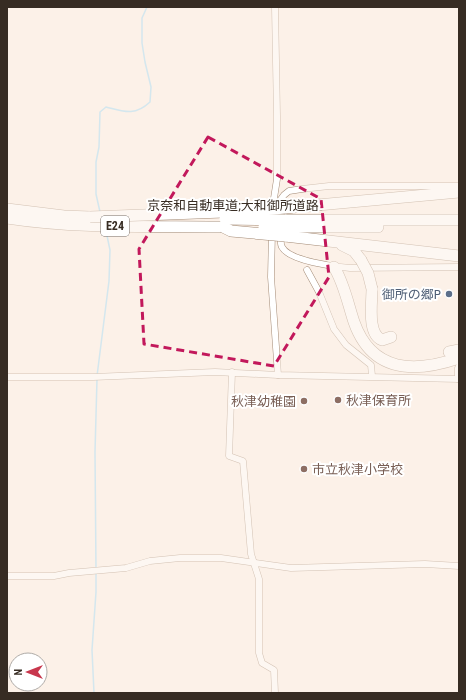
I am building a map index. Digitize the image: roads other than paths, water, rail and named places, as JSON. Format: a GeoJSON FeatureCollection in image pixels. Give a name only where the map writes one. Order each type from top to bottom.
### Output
{"type":"FeatureCollection","features":[{"type":"Feature","properties":{"kind":"highway"},"geometry":{"type":"LineString","coordinates":[[90,217],[250,211],[459,192]]}},
{"type":"Feature","properties":{"kind":"highway","name":"京奈和自動車道;大和御所道路"},"geometry":{"type":"LineString","coordinates":[[7,209],[64,216],[285,228],[459,227]]}},
{"type":"Feature","properties":{"kind":"highway","name":"京奈和自動車道;大和御所道路"},"geometry":{"type":"LineString","coordinates":[[7,218],[97,226],[223,227],[231,231],[459,220]]}},
{"type":"Feature","properties":{"kind":"highway"},"geometry":{"type":"LineString","coordinates":[[285,228],[330,241],[354,251],[361,260],[368,273],[372,290],[372,321],[374,332],[377,337],[382,340],[391,337],[384,342],[374,341],[362,333],[355,323]]}},
{"type":"Feature","properties":{"kind":"highway"},"geometry":{"type":"LineString","coordinates":[[330,241],[459,256]]}},
{"type":"Feature","properties":{"kind":"highway"},"geometry":{"type":"LineString","coordinates":[[334,267],[340,278],[355,323],[370,350],[383,359],[396,365],[418,368],[433,366],[459,358]]}},
{"type":"Feature","properties":{"kind":"street"},"geometry":{"type":"LineString","coordinates":[[274,7],[277,179],[272,205],[271,277],[278,375]]}},
{"type":"Feature","properties":{"kind":"street"},"geometry":{"type":"LineString","coordinates":[[459,186],[329,186],[289,191],[284,195],[281,204],[282,248],[286,252],[301,259],[334,267],[379,268],[459,266]]}},
{"type":"Feature","properties":{"kind":"street"},"geometry":{"type":"LineString","coordinates":[[307,270],[319,292],[334,329],[346,345],[371,364],[372,376]]}},
{"type":"Feature","properties":{"kind":"street"},"geometry":{"type":"LineString","coordinates":[[7,377],[93,377],[232,372],[278,375],[458,379],[459,366]]}},
{"type":"Feature","properties":{"kind":"street"},"geometry":{"type":"LineString","coordinates":[[232,372],[229,456],[243,461],[251,554],[259,579],[259,653],[262,663],[274,670],[275,693]]}},
{"type":"Feature","properties":{"kind":"street"},"geometry":{"type":"LineString","coordinates":[[7,576],[54,576],[69,573],[126,568],[150,562],[180,558],[221,558],[291,568],[425,564],[459,566]]}},
{"type":"Feature","properties":{"kind":"waterway"},"geometry":{"type":"LineString","coordinates":[[100,212],[96,194],[96,162],[99,147],[100,112],[106,107],[130,112],[139,109],[150,102],[151,87],[142,43],[142,18],[147,7]]}},
{"type":"Feature","properties":{"kind":"waterway"},"geometry":{"type":"LineString","coordinates":[[97,376],[109,281],[110,250],[106,231]]}},
{"type":"Feature","properties":{"kind":"waterway"},"geometry":{"type":"LineString","coordinates":[[96,570],[95,452],[97,379]]}},
{"type":"Feature","properties":{"kind":"waterway"},"geometry":{"type":"LineString","coordinates":[[94,693],[92,650],[96,573]]}},
{"type":"Feature","properties":{"kind":"place","name":"御所の郷P"},"geometry":{"type":"Point","coordinates":[449,294]}},
{"type":"Feature","properties":{"kind":"place","name":"秋津保育所"},"geometry":{"type":"Point","coordinates":[338,400]}},
{"type":"Feature","properties":{"kind":"place","name":"秋津幼稚園"},"geometry":{"type":"Point","coordinates":[304,401]}},
{"type":"Feature","properties":{"kind":"place","name":"市立秋津小学校"},"geometry":{"type":"Point","coordinates":[304,469]}}]}
